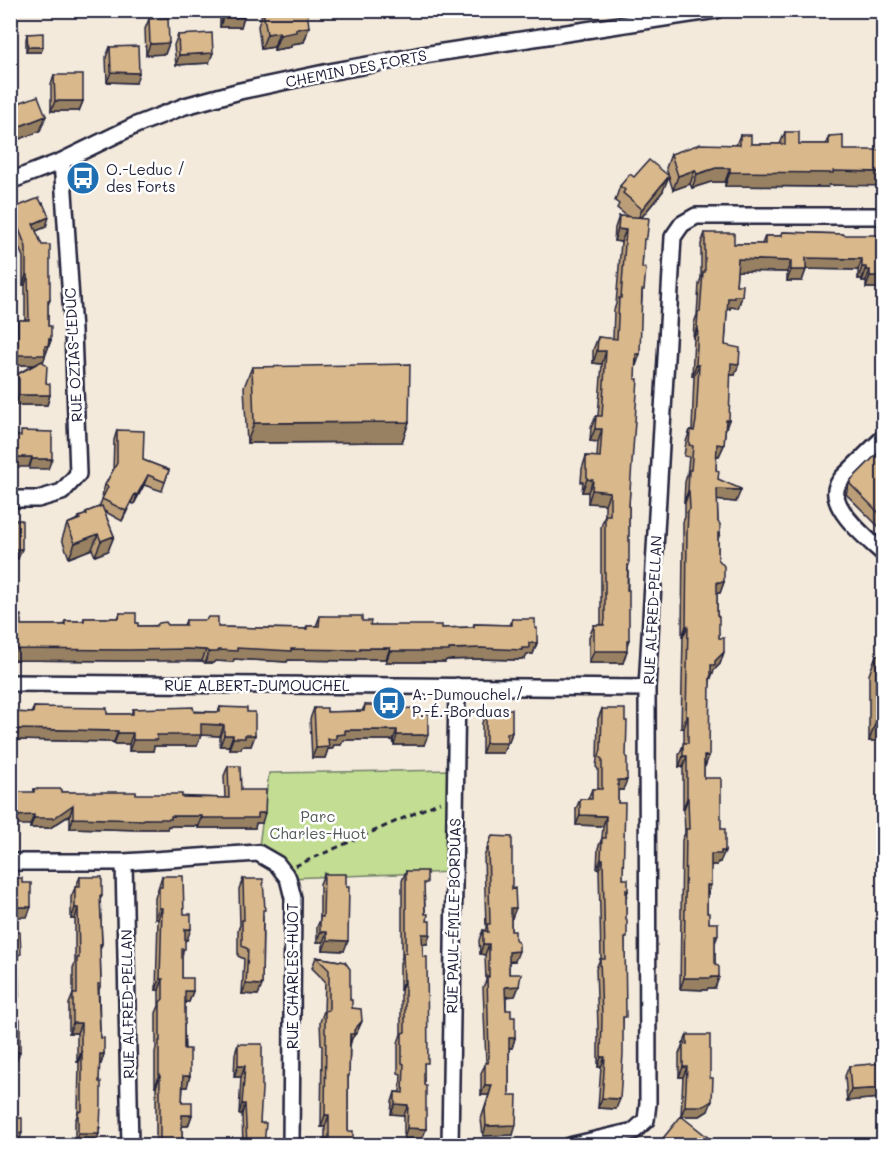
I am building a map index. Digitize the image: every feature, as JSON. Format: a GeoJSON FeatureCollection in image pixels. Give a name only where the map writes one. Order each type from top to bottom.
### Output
{"type":"FeatureCollection","features":[{"type":"Feature","properties":{"kind":"street","name":"CHEMIN DES FORTS"},"geometry":{"type":"LineString","coordinates":[[10,181],[62,161],[136,125],[176,109],[251,89],[417,56],[716,10]]}},
{"type":"Feature","properties":{"kind":"street","name":"RUE OZIAS-LEDUC"},"geometry":{"type":"LineString","coordinates":[[10,499],[38,499],[62,492],[78,474],[73,331],[62,161]]}},
{"type":"Feature","properties":{"kind":"street","name":"RUE ALFRED-PELLAN"},"geometry":{"type":"LineString","coordinates":[[569,1146],[634,1131],[646,1120],[648,1103],[647,688],[673,237],[682,224],[696,216],[884,216]]}},
{"type":"Feature","properties":{"kind":"street"},"geometry":{"type":"LineString","coordinates":[[884,437],[842,478],[837,485],[836,493],[840,510],[884,554]]}},
{"type":"Feature","properties":{"kind":"street","name":"RUE ALBERT-DUMOUCHEL"},"geometry":{"type":"LineString","coordinates":[[10,683],[647,688]]}},
{"type":"Feature","properties":{"kind":"street","name":"RUE PAUL-ÉMILE-BORDUAS"},"geometry":{"type":"LineString","coordinates":[[450,1146],[457,686]]}},
{"type":"Feature","properties":{"kind":"street"},"geometry":{"type":"LineString","coordinates":[[10,862],[124,862],[258,853],[277,864],[283,871]]}},
{"type":"Feature","properties":{"kind":"street","name":"RUE ALFRED-PELLAN"},"geometry":{"type":"LineString","coordinates":[[124,862],[130,1146]]}},
{"type":"Feature","properties":{"kind":"street","name":"RUE CHARLES-HUOT"},"geometry":{"type":"LineString","coordinates":[[283,871],[288,878],[293,898],[291,1146]]}},
{"type":"Feature","properties":{"kind":"path"},"geometry":{"type":"LineString","coordinates":[[283,871],[455,795]]}},
{"type":"Feature","properties":{"kind":"green space","name":"Parc Charles-Huot"},"geometry":{"type":"Polygon","coordinates":[[[456,770],[454,872],[288,878],[258,853],[269,773],[456,770]]]}},
{"type":"Feature","properties":{"kind":"building"},"geometry":{"type":"Polygon","coordinates":[[[223,10],[244,10],[244,17],[223,17],[223,10]]]}},
{"type":"Feature","properties":{"kind":"building"},"geometry":{"type":"Polygon","coordinates":[[[307,10],[309,27],[280,35],[279,32],[267,34],[263,11],[307,10]]]}},
{"type":"Feature","properties":{"kind":"building"},"geometry":{"type":"Polygon","coordinates":[[[168,18],[169,43],[150,44],[149,19],[168,18]]]}},
{"type":"Feature","properties":{"kind":"building"},"geometry":{"type":"Polygon","coordinates":[[[43,33],[43,47],[28,47],[27,34],[43,33]]]}},
{"type":"Feature","properties":{"kind":"building"},"geometry":{"type":"Polygon","coordinates":[[[212,33],[213,53],[179,55],[178,35],[212,33]]]}},
{"type":"Feature","properties":{"kind":"building"},"geometry":{"type":"Polygon","coordinates":[[[138,46],[139,73],[111,72],[110,47],[138,46]]]}},
{"type":"Feature","properties":{"kind":"building"},"geometry":{"type":"Polygon","coordinates":[[[54,75],[83,75],[83,101],[55,101],[54,75]]]}},
{"type":"Feature","properties":{"kind":"building"},"geometry":{"type":"Polygon","coordinates":[[[38,96],[46,116],[10,130],[10,106],[38,96]]]}},
{"type":"Feature","properties":{"kind":"building"},"geometry":{"type":"Polygon","coordinates":[[[785,132],[799,132],[799,144],[829,144],[829,136],[843,135],[843,150],[884,150],[884,172],[730,172],[730,168],[716,168],[697,174],[695,170],[678,176],[671,154],[700,144],[740,145],[740,135],[751,135],[751,144],[785,144],[785,132]]]}},
{"type":"Feature","properties":{"kind":"building"},"geometry":{"type":"Polygon","coordinates":[[[649,160],[669,176],[642,209],[623,193],[625,190],[620,186],[630,174],[634,177],[649,160]]]}},
{"type":"Feature","properties":{"kind":"building"},"geometry":{"type":"Polygon","coordinates":[[[39,198],[49,217],[33,224],[42,245],[50,245],[48,326],[51,326],[51,340],[49,339],[48,346],[45,346],[45,355],[18,355],[18,320],[29,320],[28,275],[26,275],[26,247],[11,209],[39,198]]]}},
{"type":"Feature","properties":{"kind":"building"},"geometry":{"type":"Polygon","coordinates":[[[619,216],[649,218],[647,237],[644,239],[642,268],[646,268],[644,290],[642,290],[640,354],[636,354],[635,379],[638,379],[629,505],[627,590],[629,590],[629,640],[627,640],[627,651],[594,651],[594,625],[604,625],[605,619],[605,515],[610,515],[610,492],[592,490],[593,480],[587,479],[586,456],[600,457],[602,429],[595,429],[596,416],[602,416],[606,351],[597,351],[598,337],[617,339],[626,230],[618,229],[619,216]]]}},
{"type":"Feature","properties":{"kind":"building"},"geometry":{"type":"Polygon","coordinates":[[[782,232],[884,237],[884,276],[870,276],[870,270],[862,267],[862,259],[806,258],[806,270],[791,270],[791,261],[738,259],[736,285],[743,285],[742,296],[728,298],[725,345],[740,348],[739,364],[731,363],[729,420],[726,420],[724,445],[717,444],[716,470],[719,471],[718,479],[741,490],[717,489],[718,522],[720,524],[718,559],[724,566],[724,582],[717,582],[717,615],[719,617],[719,638],[724,638],[724,652],[715,661],[715,665],[711,665],[709,756],[704,756],[704,778],[721,778],[721,829],[725,829],[725,851],[721,851],[721,854],[711,854],[711,885],[707,885],[709,923],[718,923],[718,935],[715,935],[715,963],[719,967],[719,977],[684,978],[686,829],[689,829],[687,756],[683,756],[683,743],[688,743],[688,716],[686,716],[687,534],[690,509],[689,470],[691,470],[693,446],[689,445],[690,430],[694,431],[696,421],[699,365],[696,365],[697,327],[703,272],[705,272],[705,233],[734,233],[734,244],[765,244],[765,236],[782,236],[782,232]]]}},
{"type":"Feature","properties":{"kind":"building"},"geometry":{"type":"Polygon","coordinates":[[[42,361],[47,366],[46,383],[50,384],[50,395],[19,395],[19,379],[14,376],[42,361]]]}},
{"type":"Feature","properties":{"kind":"building"},"geometry":{"type":"Polygon","coordinates":[[[410,364],[409,422],[254,423],[252,367],[410,364]]]}},
{"type":"Feature","properties":{"kind":"building"},"geometry":{"type":"Polygon","coordinates":[[[117,430],[144,431],[143,460],[169,470],[165,482],[148,475],[126,511],[102,499],[108,487],[105,485],[117,463],[117,430]]]}},
{"type":"Feature","properties":{"kind":"building"},"geometry":{"type":"Polygon","coordinates":[[[21,431],[52,432],[52,459],[10,457],[10,436],[21,436],[21,431]]]}},
{"type":"Feature","properties":{"kind":"building"},"geometry":{"type":"Polygon","coordinates":[[[884,447],[884,518],[850,484],[850,481],[884,447]]]}},
{"type":"Feature","properties":{"kind":"building"},"geometry":{"type":"Polygon","coordinates":[[[102,506],[114,536],[101,541],[98,534],[75,543],[67,524],[80,519],[79,517],[87,514],[86,512],[102,506]]]}},
{"type":"Feature","properties":{"kind":"building"},"geometry":{"type":"Polygon","coordinates":[[[10,520],[22,520],[22,549],[10,549],[10,520]]]}},
{"type":"Feature","properties":{"kind":"building"},"geometry":{"type":"Polygon","coordinates":[[[120,613],[136,613],[138,626],[156,626],[166,622],[168,625],[186,625],[186,620],[206,620],[208,617],[218,617],[218,627],[307,629],[307,626],[319,626],[320,616],[362,616],[362,621],[371,621],[370,625],[442,625],[442,628],[474,627],[474,624],[512,625],[512,619],[535,619],[537,643],[529,643],[529,648],[522,648],[522,650],[481,648],[449,649],[449,651],[390,651],[390,648],[291,649],[291,651],[237,648],[237,651],[219,650],[217,652],[187,649],[10,649],[10,616],[21,615],[21,625],[65,625],[65,621],[84,621],[84,618],[119,618],[120,613]]]}},
{"type":"Feature","properties":{"kind":"building"},"geometry":{"type":"Polygon","coordinates":[[[876,655],[884,655],[884,721],[876,721],[876,655]]]}},
{"type":"Feature","properties":{"kind":"building"},"geometry":{"type":"Polygon","coordinates":[[[365,705],[390,705],[390,709],[418,708],[418,712],[428,711],[428,735],[397,735],[397,730],[345,730],[345,734],[336,735],[336,739],[328,739],[329,747],[316,748],[314,708],[327,708],[327,712],[364,711],[365,705]]]}},
{"type":"Feature","properties":{"kind":"building"},"geometry":{"type":"Polygon","coordinates":[[[34,707],[107,708],[107,714],[133,714],[133,709],[193,707],[194,712],[220,712],[220,707],[247,708],[247,712],[255,712],[255,735],[233,738],[233,735],[224,735],[224,725],[201,724],[201,735],[157,735],[157,740],[133,740],[133,733],[118,733],[118,731],[18,729],[18,735],[10,735],[10,712],[33,713],[34,707]]]}},
{"type":"Feature","properties":{"kind":"building"},"geometry":{"type":"Polygon","coordinates":[[[489,709],[512,709],[512,732],[507,733],[507,743],[486,743],[486,713],[489,713],[489,709]]]}},
{"type":"Feature","properties":{"kind":"building"},"geometry":{"type":"Polygon","coordinates":[[[602,709],[625,709],[625,721],[627,721],[627,780],[618,780],[618,803],[625,803],[623,879],[628,879],[628,891],[626,890],[627,938],[625,938],[626,1017],[623,1017],[620,1099],[602,1098],[605,1057],[601,1057],[600,959],[605,959],[603,859],[601,859],[602,838],[606,838],[606,816],[580,815],[580,799],[592,799],[592,789],[602,789],[602,759],[599,757],[602,709]]]}},
{"type":"Feature","properties":{"kind":"building"},"geometry":{"type":"Polygon","coordinates":[[[228,766],[240,766],[241,790],[266,790],[265,813],[258,813],[258,818],[171,816],[171,819],[143,820],[73,818],[73,805],[54,818],[34,818],[34,815],[10,816],[10,792],[34,792],[34,789],[61,789],[61,792],[182,794],[182,797],[229,798],[228,766]]]}},
{"type":"Feature","properties":{"kind":"building"},"geometry":{"type":"Polygon","coordinates":[[[492,836],[512,837],[512,889],[515,888],[516,908],[511,908],[511,931],[515,931],[519,951],[509,952],[509,974],[521,974],[519,986],[505,987],[506,1010],[511,1010],[511,1017],[515,1017],[515,1038],[509,1038],[509,1095],[517,1095],[516,1125],[486,1126],[485,1109],[492,1085],[485,1085],[485,1063],[488,1063],[489,1056],[487,977],[489,977],[489,944],[483,944],[483,930],[488,932],[487,924],[490,924],[488,846],[492,836]]]}},
{"type":"Feature","properties":{"kind":"building"},"geometry":{"type":"Polygon","coordinates":[[[406,871],[427,871],[427,883],[424,883],[425,914],[428,914],[427,921],[430,921],[430,934],[422,934],[423,957],[427,957],[428,1063],[424,1063],[426,1129],[407,1128],[408,1105],[395,1104],[395,1092],[403,1093],[402,1033],[405,1032],[405,980],[403,953],[406,953],[406,871]]]}},
{"type":"Feature","properties":{"kind":"building"},"geometry":{"type":"Polygon","coordinates":[[[324,874],[346,874],[346,887],[349,887],[348,941],[327,940],[327,932],[320,932],[320,917],[323,917],[324,874]]]}},
{"type":"Feature","properties":{"kind":"building"},"geometry":{"type":"Polygon","coordinates":[[[162,876],[183,876],[184,914],[191,914],[191,929],[185,929],[185,949],[182,949],[182,978],[193,978],[193,991],[185,991],[184,1049],[190,1049],[190,1076],[183,1076],[182,1102],[192,1102],[192,1115],[182,1115],[182,1146],[160,1146],[159,1041],[163,979],[160,979],[162,908],[159,908],[159,887],[162,887],[162,876]]]}},
{"type":"Feature","properties":{"kind":"building"},"geometry":{"type":"Polygon","coordinates":[[[80,877],[102,877],[102,896],[100,896],[101,984],[98,984],[100,1032],[101,1038],[104,1038],[104,1054],[100,1054],[99,1134],[78,1134],[78,1112],[82,1111],[81,1023],[73,1023],[73,994],[77,994],[77,958],[79,958],[78,908],[75,908],[75,887],[80,887],[80,877]]]}},
{"type":"Feature","properties":{"kind":"building"},"geometry":{"type":"Polygon","coordinates":[[[10,878],[22,878],[22,883],[31,883],[31,907],[10,907],[10,878]]]}},
{"type":"Feature","properties":{"kind":"building"},"geometry":{"type":"Polygon","coordinates":[[[243,879],[263,879],[265,910],[263,910],[262,985],[246,984],[248,949],[242,946],[243,879]]]}},
{"type":"Feature","properties":{"kind":"building"},"geometry":{"type":"Polygon","coordinates":[[[20,932],[19,996],[10,997],[10,933],[20,932]]]}},
{"type":"Feature","properties":{"kind":"building"},"geometry":{"type":"Polygon","coordinates":[[[316,957],[345,962],[350,969],[352,1008],[361,1009],[362,1021],[354,1030],[354,1034],[350,1034],[348,1131],[353,1131],[353,1146],[324,1146],[324,1138],[329,1138],[329,1115],[325,1115],[325,1011],[329,1010],[329,970],[316,957]]]}},
{"type":"Feature","properties":{"kind":"building"},"geometry":{"type":"Polygon","coordinates":[[[10,1019],[20,1019],[20,1052],[15,1052],[15,1086],[10,1086],[10,1019]]]}},
{"type":"Feature","properties":{"kind":"building"},"geometry":{"type":"Polygon","coordinates":[[[687,1035],[710,1035],[712,1101],[704,1106],[685,1106],[687,1067],[683,1067],[683,1043],[687,1044],[687,1035]]]}},
{"type":"Feature","properties":{"kind":"building"},"geometry":{"type":"Polygon","coordinates":[[[238,1044],[262,1044],[260,1123],[266,1123],[264,1146],[247,1146],[245,1104],[242,1104],[245,1066],[238,1066],[238,1044]]]}},
{"type":"Feature","properties":{"kind":"building"},"geometry":{"type":"Polygon","coordinates":[[[883,1063],[884,1088],[851,1090],[849,1066],[883,1063]]]}},
{"type":"Feature","properties":{"kind":"building"},"geometry":{"type":"Polygon","coordinates":[[[681,1116],[710,1139],[705,1146],[699,1146],[696,1143],[694,1146],[665,1146],[660,1142],[681,1116]]]}},
{"type":"Feature","properties":{"kind":"building"},"geometry":{"type":"Polygon","coordinates":[[[10,1118],[22,1118],[22,1133],[10,1133],[10,1118]]]}},
{"type":"Feature","properties":{"kind":"place","name":"O.-Leduc / des Forts"},"geometry":{"type":"Point","coordinates":[83,178]}},
{"type":"Feature","properties":{"kind":"place","name":"A.-Dumouchel / P.-É.-Borduas"},"geometry":{"type":"Point","coordinates":[389,703]}}]}
